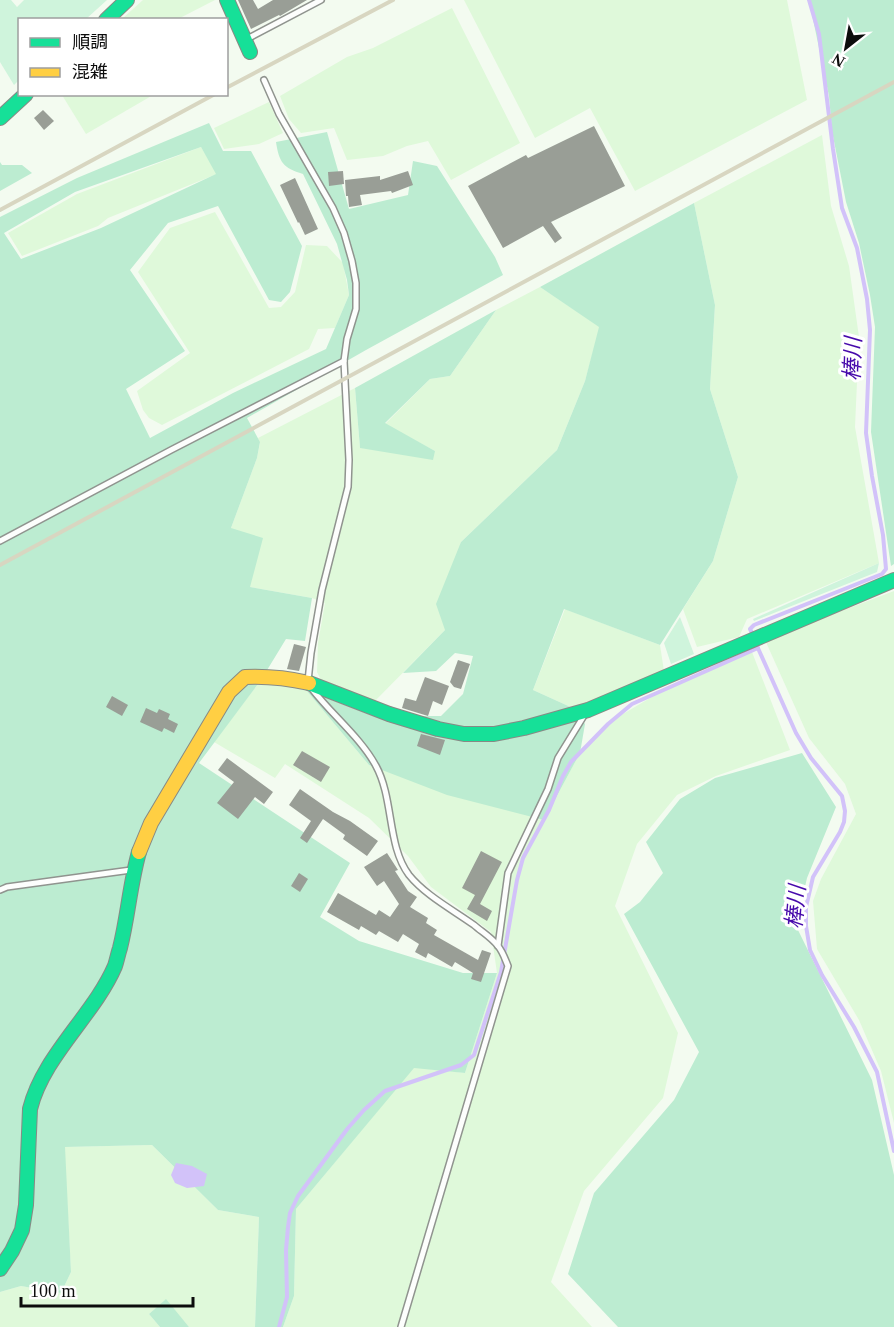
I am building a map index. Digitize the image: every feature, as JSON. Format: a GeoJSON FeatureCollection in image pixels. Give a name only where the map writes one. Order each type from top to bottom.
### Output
{"type":"FeatureCollection","features":[{"type":"Feature","properties":{"kind":"street"},"geometry":{"type":"LineString","coordinates":[[108,18],[127,0]]}},
{"type":"Feature","properties":{"kind":"street"},"geometry":{"type":"LineString","coordinates":[[227,0],[247,47]]}},
{"type":"Feature","properties":{"kind":"street"},"geometry":{"type":"LineString","coordinates":[[0,118],[24,96]]}},
{"type":"Feature","properties":{"kind":"street"},"geometry":{"type":"LineString","coordinates":[[0,1269],[22,1230],[26,1205],[30,1109],[33,1096],[101,991],[115,965],[123,935],[134,870],[151,822],[229,692],[245,677],[268,676],[292,679],[438,729],[464,734],[494,734],[525,728],[588,710],[894,580]]}},
{"type":"Feature","properties":{"kind":"lane"},"geometry":{"type":"LineString","coordinates":[[247,47],[321,0]]}},
{"type":"Feature","properties":{"kind":"lane"},"geometry":{"type":"LineString","coordinates":[[264,80],[279,114],[333,207],[344,233],[356,283],[356,309],[347,339],[344,361],[349,460],[348,487],[322,590],[308,683],[376,766],[385,789],[400,859],[409,874],[424,890],[488,936],[498,946],[508,966],[401,1327]]}},
{"type":"Feature","properties":{"kind":"lane"},"geometry":{"type":"LineString","coordinates":[[0,541],[344,361]]}},
{"type":"Feature","properties":{"kind":"lane"},"geometry":{"type":"LineString","coordinates":[[498,946],[508,873],[548,789],[558,758],[588,710]]}},
{"type":"Feature","properties":{"kind":"lane"},"geometry":{"type":"LineString","coordinates":[[0,890],[7,887],[134,870]]}},
{"type":"Feature","properties":{"kind":"green space"},"geometry":{"type":"Polygon","coordinates":[[[0,0],[11,0],[17,7],[24,0],[107,0],[87,18],[18,18],[18,81],[14,85],[0,62],[0,0]]]}},
{"type":"Feature","properties":{"kind":"green space"},"geometry":{"type":"Polygon","coordinates":[[[143,0],[215,0],[180,18],[123,18],[143,0]]]}},
{"type":"Feature","properties":{"kind":"green space"},"geometry":{"type":"Polygon","coordinates":[[[464,0],[787,0],[807,100],[635,191],[590,108],[535,138],[464,0]]]}},
{"type":"Feature","properties":{"kind":"green space"},"geometry":{"type":"Polygon","coordinates":[[[809,0],[894,0],[894,564],[891,566],[871,432],[875,327],[859,243],[846,202],[832,131],[829,96],[809,0]]]}},
{"type":"Feature","properties":{"kind":"green space"},"geometry":{"type":"Polygon","coordinates":[[[452,8],[520,143],[451,180],[428,141],[407,146],[383,156],[347,160],[334,128],[301,133],[289,119],[280,96],[347,57],[373,48],[452,8]]]}},
{"type":"Feature","properties":{"kind":"green space"},"geometry":{"type":"Polygon","coordinates":[[[63,96],[151,96],[86,134],[63,96]]]}},
{"type":"Feature","properties":{"kind":"green space"},"geometry":{"type":"Polygon","coordinates":[[[269,102],[283,133],[259,144],[224,149],[214,128],[269,102]]]}},
{"type":"Feature","properties":{"kind":"green space"},"geometry":{"type":"Polygon","coordinates":[[[209,123],[223,151],[251,151],[302,246],[290,292],[281,302],[269,300],[218,206],[168,223],[130,270],[185,351],[126,389],[150,438],[233,393],[326,349],[349,295],[337,244],[303,174],[286,167],[279,155],[276,142],[327,132],[349,209],[408,195],[413,161],[437,166],[495,257],[503,275],[247,418],[260,442],[257,458],[231,528],[263,538],[250,587],[312,598],[305,641],[286,639],[261,680],[199,763],[350,863],[320,917],[359,941],[463,973],[497,973],[465,1073],[414,1068],[296,1209],[294,1296],[283,1327],[255,1327],[259,1217],[218,1210],[152,1145],[65,1147],[71,1272],[61,1293],[21,1286],[0,1292],[0,217],[77,178],[209,123]],[[201,147],[75,192],[4,233],[21,259],[101,228],[216,174],[201,147]]]}},
{"type":"Feature","properties":{"kind":"green space"},"geometry":{"type":"Polygon","coordinates":[[[822,135],[831,206],[849,266],[859,337],[855,427],[879,563],[747,619],[739,637],[697,647],[683,609],[713,561],[738,477],[710,389],[715,305],[694,203],[822,135]]]}},
{"type":"Feature","properties":{"kind":"green space"},"geometry":{"type":"Polygon","coordinates":[[[201,147],[217,174],[108,218],[98,226],[22,256],[8,233],[77,194],[201,147]]]}},
{"type":"Feature","properties":{"kind":"green space"},"geometry":{"type":"Polygon","coordinates":[[[0,162],[2,165],[22,165],[32,173],[0,191],[0,162]]]}},
{"type":"Feature","properties":{"kind":"green space"},"geometry":{"type":"Polygon","coordinates":[[[694,203],[715,305],[710,389],[738,477],[713,561],[660,645],[564,609],[533,690],[575,709],[585,724],[580,753],[544,820],[447,795],[369,765],[306,690],[373,716],[441,716],[463,694],[473,656],[455,653],[436,671],[403,673],[445,630],[436,604],[461,542],[557,450],[585,381],[599,327],[540,287],[694,203]]]}},
{"type":"Feature","properties":{"kind":"green space"},"geometry":{"type":"Polygon","coordinates":[[[215,212],[269,308],[281,307],[295,292],[306,245],[327,246],[343,263],[349,295],[335,328],[318,329],[309,349],[162,425],[149,418],[143,410],[137,391],[190,353],[138,272],[170,228],[215,212]]]}},
{"type":"Feature","properties":{"kind":"green space"},"geometry":{"type":"Polygon","coordinates":[[[540,287],[600,327],[585,381],[557,450],[461,542],[445,630],[373,703],[323,684],[317,672],[318,643],[325,603],[312,598],[250,587],[231,528],[257,458],[260,443],[258,438],[355,388],[360,448],[435,451],[385,424],[430,379],[450,376],[496,310],[540,287]]]}},
{"type":"Feature","properties":{"kind":"green space"},"geometry":{"type":"Polygon","coordinates":[[[496,310],[450,376],[430,379],[385,423],[435,451],[433,460],[360,448],[355,388],[496,310]]]}},
{"type":"Feature","properties":{"kind":"green space"},"geometry":{"type":"Polygon","coordinates":[[[879,563],[877,572],[754,621],[753,619],[879,563]]]}},
{"type":"Feature","properties":{"kind":"green space"},"geometry":{"type":"Polygon","coordinates":[[[894,591],[894,1123],[881,1071],[859,1020],[817,949],[813,901],[821,879],[856,814],[845,784],[809,738],[765,640],[894,591]]]}},
{"type":"Feature","properties":{"kind":"green space"},"geometry":{"type":"Polygon","coordinates":[[[565,609],[660,645],[664,671],[575,709],[533,690],[565,609]]]}},
{"type":"Feature","properties":{"kind":"green space"},"geometry":{"type":"Polygon","coordinates":[[[680,617],[694,654],[671,664],[664,643],[680,617]]]}},
{"type":"Feature","properties":{"kind":"green space"},"geometry":{"type":"Polygon","coordinates":[[[752,652],[790,750],[716,776],[677,795],[637,844],[615,906],[678,1033],[663,1098],[584,1191],[551,1282],[592,1327],[283,1327],[294,1296],[296,1209],[414,1067],[465,1073],[497,973],[491,932],[431,887],[408,856],[369,818],[285,764],[275,778],[214,742],[261,680],[306,690],[369,765],[544,820],[580,753],[611,721],[662,691],[752,652]]]}},
{"type":"Feature","properties":{"kind":"green space"},"geometry":{"type":"Polygon","coordinates":[[[802,753],[836,807],[807,878],[796,926],[872,1080],[894,1175],[894,1327],[618,1327],[568,1274],[594,1193],[674,1100],[699,1052],[624,914],[640,902],[663,873],[646,842],[680,799],[715,778],[802,753]]]}},
{"type":"Feature","properties":{"kind":"green space"},"geometry":{"type":"Polygon","coordinates":[[[152,1145],[218,1210],[259,1217],[255,1327],[189,1327],[165,1300],[149,1314],[160,1327],[0,1327],[0,1292],[21,1286],[61,1293],[71,1272],[64,1147],[152,1145]]]}},
{"type":"Feature","properties":{"kind":"green space"},"geometry":{"type":"Polygon","coordinates":[[[166,1299],[189,1327],[160,1327],[149,1314],[166,1299]]]}},
{"type":"Feature","properties":{"kind":"shaded area"},"geometry":{"type":"Polygon","coordinates":[[[176,1163],[192,1166],[207,1174],[204,1186],[187,1188],[175,1183],[171,1175],[176,1163]]]}},
{"type":"Feature","properties":{"kind":"building"},"geometry":{"type":"Polygon","coordinates":[[[238,0],[253,0],[258,9],[273,0],[307,0],[251,29],[238,0]]]}},
{"type":"Feature","properties":{"kind":"building"},"geometry":{"type":"Polygon","coordinates":[[[43,110],[54,121],[44,130],[34,118],[43,110]]]}},
{"type":"Feature","properties":{"kind":"building"},"geometry":{"type":"Polygon","coordinates":[[[594,126],[625,186],[551,222],[562,238],[555,243],[543,226],[503,248],[468,186],[526,155],[528,158],[594,126]]]}},
{"type":"Feature","properties":{"kind":"building"},"geometry":{"type":"Polygon","coordinates":[[[343,171],[344,184],[329,186],[328,172],[343,171]]]}},
{"type":"Feature","properties":{"kind":"building"},"geometry":{"type":"Polygon","coordinates":[[[408,171],[413,185],[392,193],[391,191],[360,195],[362,205],[349,207],[345,180],[380,176],[380,180],[408,171]]]}},
{"type":"Feature","properties":{"kind":"building"},"geometry":{"type":"Polygon","coordinates":[[[295,178],[318,229],[305,235],[280,185],[295,178]]]}},
{"type":"Feature","properties":{"kind":"building"},"geometry":{"type":"Polygon","coordinates":[[[294,644],[306,647],[299,671],[287,669],[294,644]]]}},
{"type":"Feature","properties":{"kind":"building"},"geometry":{"type":"Polygon","coordinates":[[[458,660],[470,664],[461,689],[454,687],[450,682],[458,660]]]}},
{"type":"Feature","properties":{"kind":"building"},"geometry":{"type":"Polygon","coordinates":[[[425,677],[449,686],[442,705],[433,701],[428,716],[402,708],[405,698],[416,701],[425,677]]]}},
{"type":"Feature","properties":{"kind":"building"},"geometry":{"type":"Polygon","coordinates":[[[112,696],[128,705],[122,716],[106,707],[112,696]]]}},
{"type":"Feature","properties":{"kind":"building"},"geometry":{"type":"Polygon","coordinates":[[[146,708],[157,713],[159,709],[170,714],[168,719],[178,724],[174,733],[164,728],[162,732],[140,722],[146,708]]]}},
{"type":"Feature","properties":{"kind":"building"},"geometry":{"type":"Polygon","coordinates":[[[421,734],[445,740],[440,755],[417,746],[421,734]]]}},
{"type":"Feature","properties":{"kind":"building"},"geometry":{"type":"Polygon","coordinates":[[[302,751],[330,767],[321,782],[293,765],[302,751]]]}},
{"type":"Feature","properties":{"kind":"building"},"geometry":{"type":"Polygon","coordinates":[[[227,758],[273,792],[264,804],[255,797],[238,819],[217,803],[234,782],[218,770],[227,758]]]}},
{"type":"Feature","properties":{"kind":"building"},"geometry":{"type":"Polygon","coordinates":[[[300,789],[378,841],[367,856],[343,839],[345,835],[323,819],[307,843],[300,838],[311,821],[289,805],[300,789]]]}},
{"type":"Feature","properties":{"kind":"building"},"geometry":{"type":"Polygon","coordinates":[[[481,851],[502,862],[480,904],[492,911],[487,921],[467,909],[475,895],[462,888],[481,851]]]}},
{"type":"Feature","properties":{"kind":"building"},"geometry":{"type":"Polygon","coordinates":[[[387,853],[408,891],[417,897],[410,907],[428,918],[426,923],[437,930],[434,935],[478,960],[482,950],[491,953],[481,982],[471,979],[473,973],[455,962],[452,967],[428,953],[426,958],[415,952],[419,944],[403,934],[398,942],[379,931],[376,935],[361,926],[359,930],[327,912],[338,893],[376,915],[379,910],[390,917],[399,904],[384,881],[377,886],[364,867],[387,853]]]}},
{"type":"Feature","properties":{"kind":"building"},"geometry":{"type":"Polygon","coordinates":[[[299,873],[308,879],[300,892],[291,886],[299,873]]]}},
{"type":"Feature","properties":{"kind":"waterway","name":"棒川"},"geometry":{"type":"LineString","coordinates":[[753,635],[750,629],[754,625],[882,574],[886,569],[883,535],[866,433],[870,330],[867,299],[857,248],[842,208],[819,34],[809,0]]}},
{"type":"Feature","properties":{"kind":"waterway","name":"棒川"},"geometry":{"type":"LineString","coordinates":[[757,646],[796,733],[811,758],[842,796],[845,811],[844,822],[813,877],[806,907],[806,926],[810,950],[822,975],[854,1027],[877,1072],[894,1151]]}},
{"type":"Feature","properties":{"kind":"waterway"},"geometry":{"type":"LineString","coordinates":[[279,1327],[287,1297],[286,1250],[290,1213],[298,1196],[348,1128],[385,1091],[461,1065],[474,1055],[501,972],[523,858],[571,762],[608,724],[632,704],[758,648]]}},
{"type":"Feature","properties":{"kind":"railway"},"geometry":{"type":"LineString","coordinates":[[228,87],[393,0]]}},
{"type":"Feature","properties":{"kind":"railway"},"geometry":{"type":"LineString","coordinates":[[0,565],[894,82]]}},
{"type":"Feature","properties":{"kind":"railway"},"geometry":{"type":"LineString","coordinates":[[0,210],[211,96]]}},
{"type":"Feature","properties":{"kind":"traffic: fast"},"geometry":{"type":"LineString","coordinates":[[108,18],[127,0]]}},
{"type":"Feature","properties":{"kind":"traffic: fast"},"geometry":{"type":"LineString","coordinates":[[227,0],[250,52]]}},
{"type":"Feature","properties":{"kind":"traffic: fast"},"geometry":{"type":"LineString","coordinates":[[0,118],[24,96]]}},
{"type":"Feature","properties":{"kind":"traffic: fast"},"geometry":{"type":"LineString","coordinates":[[309,683],[389,714],[438,729],[464,734],[494,734],[588,710],[894,580]]}},
{"type":"Feature","properties":{"kind":"traffic: fast"},"geometry":{"type":"LineString","coordinates":[[0,1269],[22,1230],[26,1205],[30,1109],[46,1071],[95,1002],[115,966],[139,852]]}},
{"type":"Feature","properties":{"kind":"traffic: slow"},"geometry":{"type":"LineString","coordinates":[[139,852],[151,823],[229,692],[245,677],[277,678],[309,683]]}}]}
